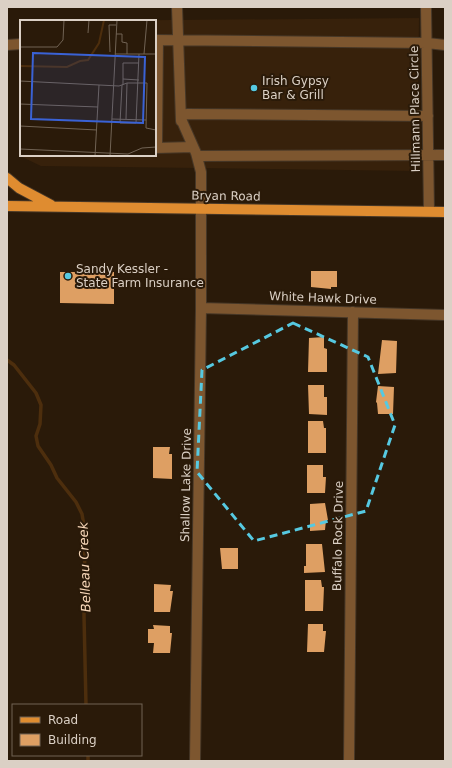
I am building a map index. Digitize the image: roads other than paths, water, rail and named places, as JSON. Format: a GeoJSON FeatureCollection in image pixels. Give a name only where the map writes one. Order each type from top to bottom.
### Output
{"type":"FeatureCollection","features":[{"type":"Feature","properties":{"kind":"main road"},"geometry":{"type":"LineString","coordinates":[[7,178],[19,188],[53,206]]}},
{"type":"Feature","properties":{"kind":"main road","name":"Bryan Road"},"geometry":{"type":"LineString","coordinates":[[7,206],[445,212]]}},
{"type":"Feature","properties":{"kind":"street"},"geometry":{"type":"LineString","coordinates":[[177,7],[181,120]]}},
{"type":"Feature","properties":{"kind":"street","name":"Hillmann Place Circle"},"geometry":{"type":"LineString","coordinates":[[426,7],[430,155],[429,211]]}},
{"type":"Feature","properties":{"kind":"street"},"geometry":{"type":"LineString","coordinates":[[445,45],[427,43],[177,39],[156,40],[156,148],[195,152],[445,155]]}},
{"type":"Feature","properties":{"kind":"street"},"geometry":{"type":"LineString","coordinates":[[7,45],[20,44]]}},
{"type":"Feature","properties":{"kind":"street"},"geometry":{"type":"LineString","coordinates":[[181,120],[184,115],[187,114],[428,116]]}},
{"type":"Feature","properties":{"kind":"street","name":"Shallow Lake Drive"},"geometry":{"type":"LineString","coordinates":[[181,120],[195,152],[201,172],[196,761]]}},
{"type":"Feature","properties":{"kind":"street","name":"White Hawk Drive"},"geometry":{"type":"LineString","coordinates":[[201,308],[445,315]]}},
{"type":"Feature","properties":{"kind":"street","name":"Buffalo Rock Drive"},"geometry":{"type":"LineString","coordinates":[[349,761],[353,312]]}},
{"type":"Feature","properties":{"kind":"waterway","name":"Belleau Creek"},"geometry":{"type":"LineString","coordinates":[[7,360],[14,365],[36,393],[41,405],[40,424],[36,436],[38,446],[51,465],[57,478],[76,502],[82,514],[85,532],[84,616],[86,704]]}},
{"type":"Feature","properties":{"kind":"waterway","name":"Belleau Creek"},"geometry":{"type":"LineString","coordinates":[[88,756],[88,761]]}},
{"type":"Feature","properties":{"kind":"place","name":"Irish Gypsy Bar & Grill"},"geometry":{"type":"Point","coordinates":[254,88]}},
{"type":"Feature","properties":{"kind":"place","name":"Sandy Kessler - State Farm Insurance"},"geometry":{"type":"Point","coordinates":[68,276]}}]}
